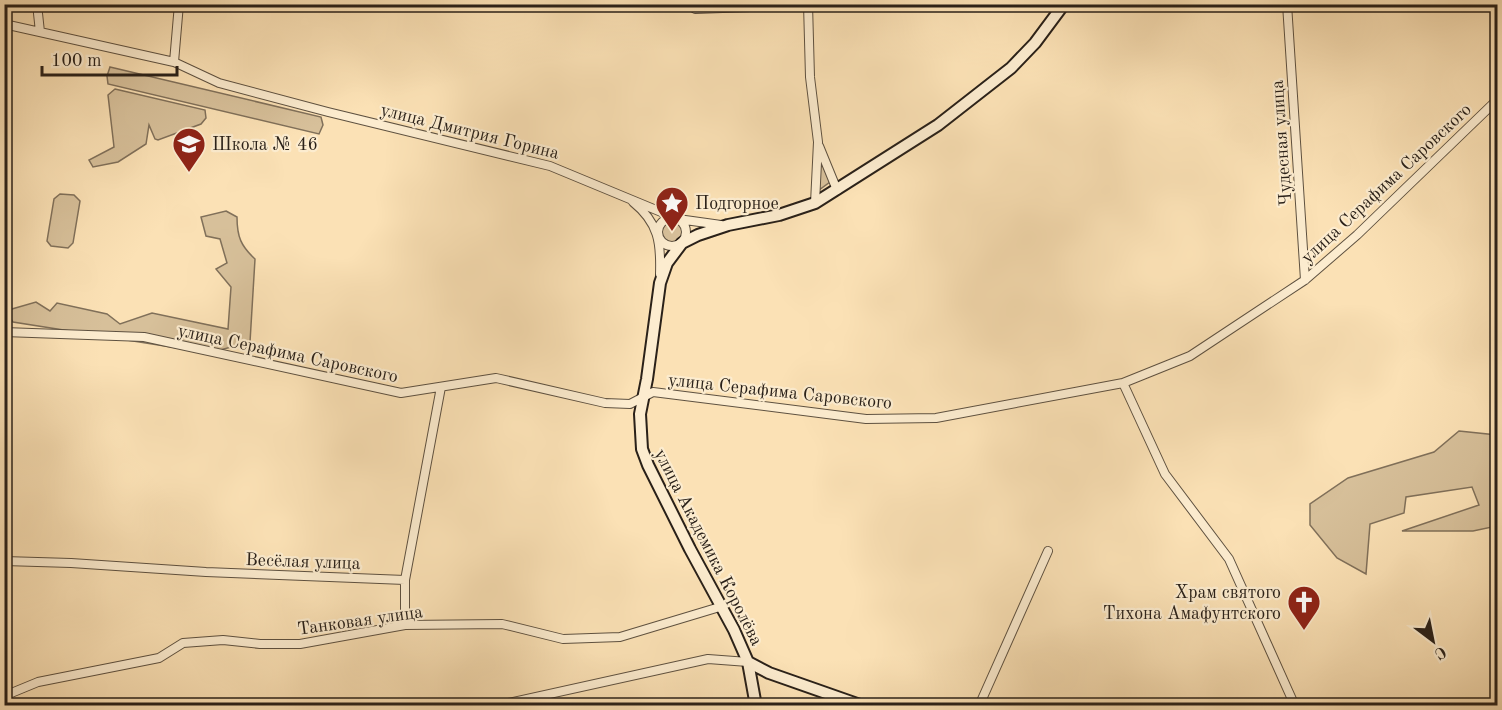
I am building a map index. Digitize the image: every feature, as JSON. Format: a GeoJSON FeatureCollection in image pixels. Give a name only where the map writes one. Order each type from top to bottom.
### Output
{"type":"FeatureCollection","features":[{"type":"Feature","properties":{"kind":"street"},"geometry":{"type":"LineString","coordinates":[[37,4],[40,32]]}},
{"type":"Feature","properties":{"kind":"street"},"geometry":{"type":"LineString","coordinates":[[174,63],[179,4]]}},
{"type":"Feature","properties":{"kind":"street"},"geometry":{"type":"LineString","coordinates":[[689,4],[694,9],[807,5],[810,77],[818,142],[815,203]]}},
{"type":"Feature","properties":{"kind":"street","name":"улица Дмитрия Горина"},"geometry":{"type":"LineString","coordinates":[[4,24],[174,63],[219,83],[550,166],[678,219],[728,225],[779,215],[815,203],[938,125],[1011,68],[1035,43],[1064,4]]}},
{"type":"Feature","properties":{"kind":"street","name":"Чудесная улица"},"geometry":{"type":"LineString","coordinates":[[1287,4],[1305,279]]}},
{"type":"Feature","properties":{"kind":"street","name":"улица Серафима Саровского"},"geometry":{"type":"LineString","coordinates":[[4,332],[144,337],[401,393],[496,378],[605,403],[630,404],[644,399],[653,392],[866,419],[936,418],[1123,383],[1190,356],[1305,279],[1357,235],[1497,99]]}},
{"type":"Feature","properties":{"kind":"street"},"geometry":{"type":"LineString","coordinates":[[818,142],[837,190]]}},
{"type":"Feature","properties":{"kind":"street"},"geometry":{"type":"LineString","coordinates":[[627,198],[646,216],[664,244],[669,246],[678,245],[698,235],[728,225]]}},
{"type":"Feature","properties":{"kind":"street"},"geometry":{"type":"LineString","coordinates":[[660,283],[659,228],[664,220],[673,218],[682,221],[687,230],[682,243]]}},
{"type":"Feature","properties":{"kind":"street","name":"улица Академика Королёва"},"geometry":{"type":"LineString","coordinates":[[682,243],[667,263],[660,283],[640,414],[640,432],[645,457],[690,549],[723,606],[748,662],[756,705]]}},
{"type":"Feature","properties":{"kind":"street"},"geometry":{"type":"LineString","coordinates":[[1123,383],[1165,474],[1229,559],[1295,705]]}},
{"type":"Feature","properties":{"kind":"street"},"geometry":{"type":"LineString","coordinates":[[405,625],[405,580],[441,387]]}},
{"type":"Feature","properties":{"kind":"street"},"geometry":{"type":"LineString","coordinates":[[979,705],[1048,551]]}},
{"type":"Feature","properties":{"kind":"street","name":"Весёлая улица"},"geometry":{"type":"LineString","coordinates":[[4,561],[405,580]]}},
{"type":"Feature","properties":{"kind":"street","name":"Танковая улица"},"geometry":{"type":"LineString","coordinates":[[4,696],[38,682],[159,658],[183,643],[223,640],[260,644],[300,644],[405,625],[502,624],[563,639],[620,637],[723,606]]}},
{"type":"Feature","properties":{"kind":"street"},"geometry":{"type":"LineString","coordinates":[[495,705],[708,659],[748,662],[769,673],[863,705]]}},
{"type":"Feature","properties":{"kind":"shaded area"},"geometry":{"type":"Polygon","coordinates":[[[110,67],[321,117],[323,125],[319,134],[108,84],[107,76],[110,67]]]}},
{"type":"Feature","properties":{"kind":"shaded area"},"geometry":{"type":"Polygon","coordinates":[[[115,89],[205,110],[206,118],[201,124],[158,140],[155,139],[149,125],[146,144],[118,162],[93,167],[89,160],[114,147],[108,95],[115,89]]]}},
{"type":"Feature","properties":{"kind":"shaded area"},"geometry":{"type":"Polygon","coordinates":[[[823,166],[830,182],[819,190],[819,167],[823,166]]]}},
{"type":"Feature","properties":{"kind":"shaded area"},"geometry":{"type":"Polygon","coordinates":[[[60,194],[74,195],[80,201],[73,243],[68,248],[51,246],[47,241],[54,199],[60,194]]]}},
{"type":"Feature","properties":{"kind":"shaded area"},"geometry":{"type":"Polygon","coordinates":[[[226,211],[237,217],[241,241],[255,259],[250,342],[209,353],[13,322],[5,311],[36,302],[50,311],[57,303],[107,314],[120,324],[152,313],[228,329],[231,287],[216,269],[227,263],[220,239],[206,236],[201,217],[226,211]]]}},
{"type":"Feature","properties":{"kind":"shaded area"},"geometry":{"type":"Polygon","coordinates":[[[668,222],[676,222],[682,228],[682,236],[676,242],[668,242],[662,236],[662,228],[668,222]]]}},
{"type":"Feature","properties":{"kind":"shaded area"},"geometry":{"type":"Polygon","coordinates":[[[1459,431],[1497,435],[1497,526],[1473,531],[1402,531],[1479,505],[1472,487],[1406,497],[1404,513],[1370,524],[1366,574],[1337,558],[1310,525],[1310,504],[1348,478],[1434,452],[1459,431]]]}},
{"type":"Feature","properties":{"kind":"place","name":"Школа № 46"},"geometry":{"type":"Point","coordinates":[189,173]}},
{"type":"Feature","properties":{"kind":"place","name":"Подгорное"},"geometry":{"type":"Point","coordinates":[672,232]}},
{"type":"Feature","properties":{"kind":"place","name":"Храм святого Тихона Амафунтского"},"geometry":{"type":"Point","coordinates":[1304,631]}}]}
